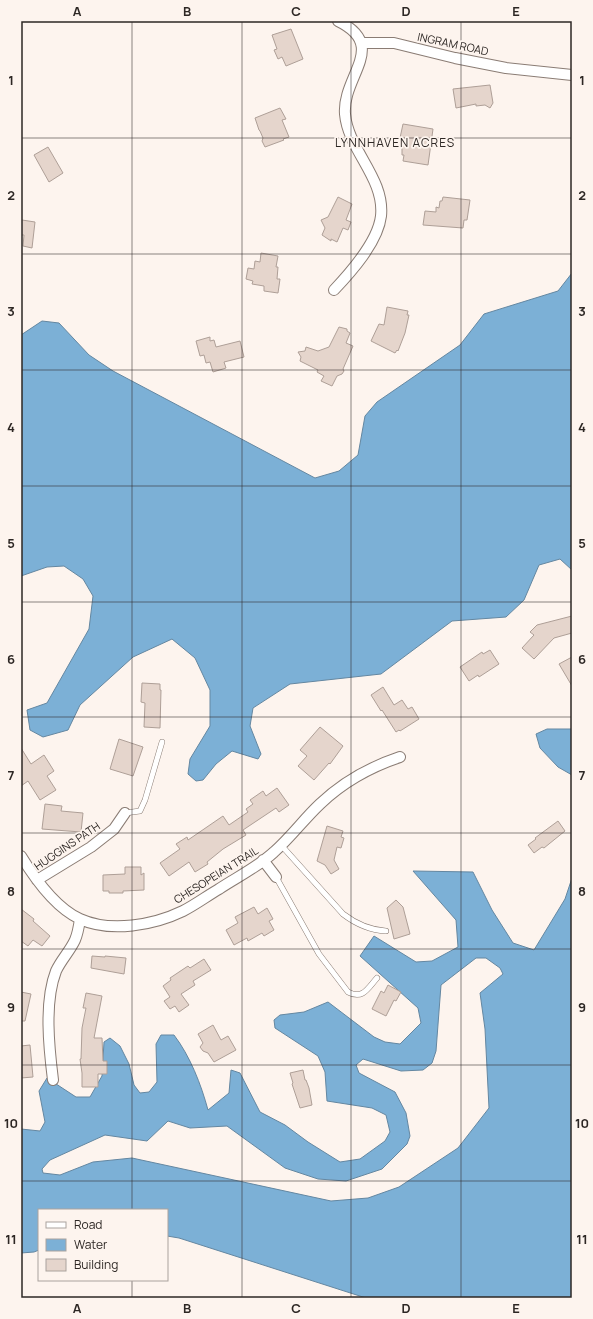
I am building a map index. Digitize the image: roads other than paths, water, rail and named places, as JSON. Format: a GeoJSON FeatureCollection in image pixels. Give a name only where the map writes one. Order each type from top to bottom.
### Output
{"type":"FeatureCollection","features":[{"type":"Feature","properties":{"kind":"street"},"geometry":{"type":"LineString","coordinates":[[334,290],[359,259],[375,235],[381,216],[381,204],[378,192],[351,136],[345,113],[346,98],[350,84],[363,52],[362,43],[356,33],[338,21]]}},
{"type":"Feature","properties":{"kind":"street","name":"INGRAM ROAD"},"geometry":{"type":"LineString","coordinates":[[362,43],[394,43],[455,58],[506,68],[572,75]]}},
{"type":"Feature","properties":{"kind":"street","name":"CHESOPEIAN TRAIL"},"geometry":{"type":"LineString","coordinates":[[21,856],[37,880],[50,895],[68,912],[80,919],[108,926],[135,926],[157,921],[183,911],[263,860],[281,845],[320,804],[341,786],[364,772],[400,757]]}},
{"type":"Feature","properties":{"kind":"street","name":"HUGGINS PATH"},"geometry":{"type":"LineString","coordinates":[[37,880],[91,847],[114,829],[125,813]]}},
{"type":"Feature","properties":{"kind":"street"},"geometry":{"type":"LineString","coordinates":[[263,860],[276,877]]}},
{"type":"Feature","properties":{"kind":"street"},"geometry":{"type":"LineString","coordinates":[[53,1080],[49,1051],[48,1026],[52,988],[61,960],[75,941],[80,919]]}},
{"type":"Feature","properties":{"kind":"lane"},"geometry":{"type":"LineString","coordinates":[[125,813],[140,811],[145,800],[162,742]]}},
{"type":"Feature","properties":{"kind":"lane"},"geometry":{"type":"LineString","coordinates":[[281,845],[343,914],[363,927],[386,931]]}},
{"type":"Feature","properties":{"kind":"lane"},"geometry":{"type":"LineString","coordinates":[[276,877],[319,954],[348,992],[353,995],[364,993],[377,978]]}},
{"type":"Feature","properties":{"kind":"water"},"geometry":{"type":"Polygon","coordinates":[[[572,273],[572,570],[560,559],[539,565],[524,600],[506,617],[452,621],[381,674],[290,684],[253,708],[250,726],[261,754],[258,759],[232,751],[216,764],[203,780],[196,781],[188,774],[190,759],[210,726],[210,690],[195,658],[172,639],[133,657],[80,705],[68,730],[43,737],[30,730],[27,710],[47,703],[89,629],[93,596],[83,579],[64,566],[47,567],[21,576],[21,335],[42,321],[59,323],[89,355],[113,371],[315,478],[339,471],[358,455],[365,416],[377,402],[460,345],[484,314],[558,291],[572,273]]]}},
{"type":"Feature","properties":{"kind":"water"},"geometry":{"type":"Polygon","coordinates":[[[547,729],[572,729],[572,775],[558,767],[540,748],[536,734],[547,729]]]}},
{"type":"Feature","properties":{"kind":"water"},"geometry":{"type":"Polygon","coordinates":[[[413,871],[473,872],[492,910],[513,943],[534,950],[565,899],[572,878],[572,1297],[366,1298],[179,1238],[168,1236],[168,1209],[38,1209],[38,1250],[21,1253],[21,1129],[40,1131],[45,1122],[39,1091],[47,1078],[76,1097],[90,1097],[102,1076],[104,1042],[110,1038],[120,1046],[129,1064],[134,1085],[140,1093],[149,1092],[157,1082],[156,1044],[161,1035],[174,1035],[185,1052],[194,1071],[208,1110],[229,1093],[231,1070],[240,1073],[260,1112],[285,1125],[308,1142],[340,1162],[360,1159],[385,1141],[390,1132],[386,1115],[372,1108],[327,1101],[325,1072],[318,1056],[275,1028],[274,1020],[280,1015],[304,1012],[328,1002],[374,1037],[385,1042],[400,1044],[421,1023],[418,1008],[360,956],[374,936],[416,962],[432,961],[458,947],[456,920],[413,871]],[[476,958],[441,985],[436,1051],[432,1063],[423,1070],[401,1071],[363,1059],[356,1065],[359,1073],[395,1092],[406,1113],[410,1136],[407,1144],[382,1169],[346,1181],[318,1179],[285,1168],[227,1126],[190,1128],[168,1121],[147,1141],[105,1135],[50,1160],[42,1169],[43,1173],[60,1175],[93,1162],[132,1158],[331,1201],[368,1198],[399,1187],[458,1148],[489,1108],[485,1029],[480,993],[503,974],[500,968],[486,958],[476,958]]]}},
{"type":"Feature","properties":{"kind":"district","name":"LYNNHAVEN ACRES"},"geometry":{"type":"Point","coordinates":[395,143]}}]}
